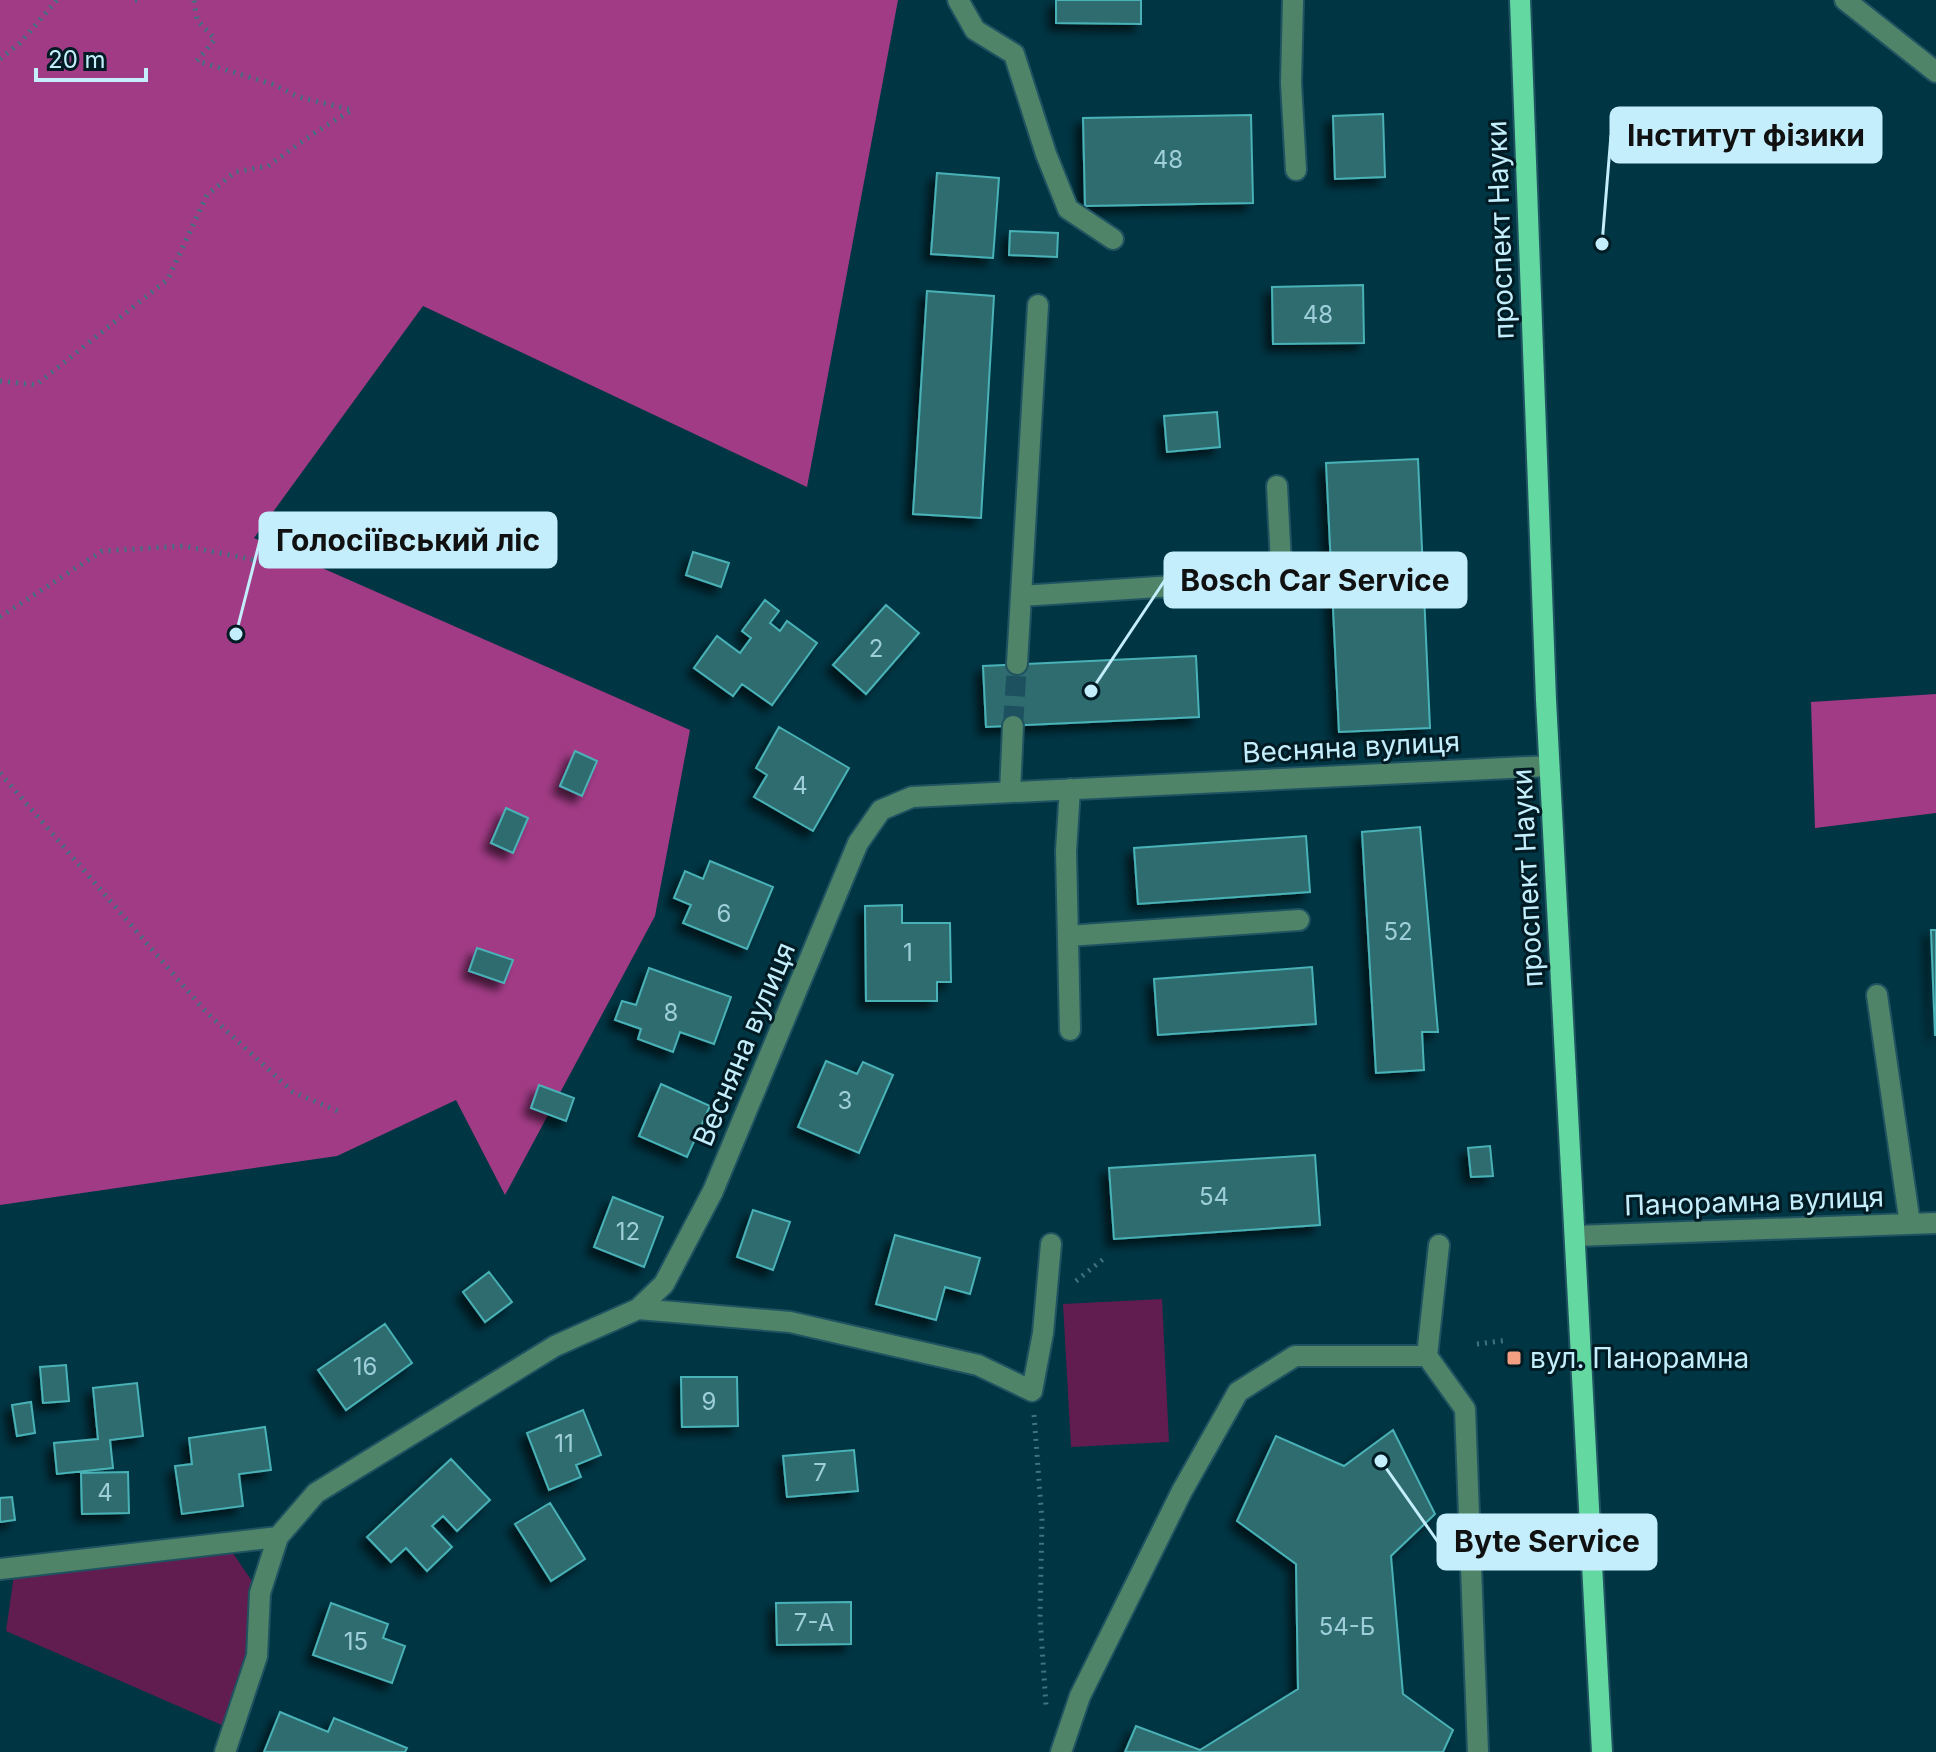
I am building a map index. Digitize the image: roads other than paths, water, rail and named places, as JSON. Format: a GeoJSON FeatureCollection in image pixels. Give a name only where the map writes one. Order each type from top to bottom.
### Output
{"type":"FeatureCollection","features":[{"type":"Feature","properties":{"kind":"main road","name":"проспект Науки"},"geometry":{"type":"LineString","coordinates":[[1520,0],[1549,766],[1602,1752]]}},
{"type":"Feature","properties":{"kind":"street"},"geometry":{"type":"LineString","coordinates":[[958,0],[975,30],[1014,54],[1046,154],[1068,209],[1113,239]]}},
{"type":"Feature","properties":{"kind":"street"},"geometry":{"type":"LineString","coordinates":[[1293,0],[1291,83],[1296,170]]}},
{"type":"Feature","properties":{"kind":"street"},"geometry":{"type":"LineString","coordinates":[[1845,0],[1936,72]]}},
{"type":"Feature","properties":{"kind":"street"},"geometry":{"type":"LineString","coordinates":[[1017,664],[1038,305]]}},
{"type":"Feature","properties":{"kind":"street"},"geometry":{"type":"LineString","coordinates":[[1021,596],[1274,577],[1281,563],[1277,486]]}},
{"type":"Feature","properties":{"kind":"street"},"geometry":{"type":"LineString","coordinates":[[1010,792],[1013,726]]}},
{"type":"Feature","properties":{"kind":"street","name":"Весняна вулиця"},"geometry":{"type":"LineString","coordinates":[[225,1752],[257,1656],[260,1593],[278,1537],[316,1493],[555,1346],[638,1309],[664,1284],[713,1191],[858,843],[881,810],[912,797],[1549,766]]}},
{"type":"Feature","properties":{"kind":"street"},"geometry":{"type":"LineString","coordinates":[[1070,789],[1066,851],[1070,1030]]}},
{"type":"Feature","properties":{"kind":"street"},"geometry":{"type":"LineString","coordinates":[[1068,936],[1299,920]]}},
{"type":"Feature","properties":{"kind":"street"},"geometry":{"type":"LineString","coordinates":[[1877,995],[1910,1224]]}},
{"type":"Feature","properties":{"kind":"street","name":"Панорамна вулиця"},"geometry":{"type":"LineString","coordinates":[[1575,1236],[1936,1223]]}},
{"type":"Feature","properties":{"kind":"street"},"geometry":{"type":"LineString","coordinates":[[638,1309],[790,1322],[978,1365],[1032,1391],[1043,1333],[1051,1244]]}},
{"type":"Feature","properties":{"kind":"street"},"geometry":{"type":"LineString","coordinates":[[1439,1245],[1427,1356],[1465,1409],[1478,1752]]}},
{"type":"Feature","properties":{"kind":"street"},"geometry":{"type":"LineString","coordinates":[[1061,1752],[1080,1696],[1182,1491],[1238,1392],[1295,1356],[1427,1356]]}},
{"type":"Feature","properties":{"kind":"street"},"geometry":{"type":"LineString","coordinates":[[0,1569],[278,1537]]}},
{"type":"Feature","properties":{"kind":"tunnel"},"geometry":{"type":"LineString","coordinates":[[1013,726],[1017,664]]}},
{"type":"Feature","properties":{"kind":"place","name":"Інститут фізики"},"geometry":{"type":"Point","coordinates":[1602,244]}},
{"type":"Feature","properties":{"kind":"place","name":"Голосіївський ліс"},"geometry":{"type":"Point","coordinates":[236,634]}},
{"type":"Feature","properties":{"kind":"place","name":"Bosch Car Service"},"geometry":{"type":"Point","coordinates":[1091,691]}},
{"type":"Feature","properties":{"kind":"place","name":"вул. Панорамна"},"geometry":{"type":"Point","coordinates":[1514,1358]}},
{"type":"Feature","properties":{"kind":"place","name":"Byte Service"},"geometry":{"type":"Point","coordinates":[1381,1461]}}]}
